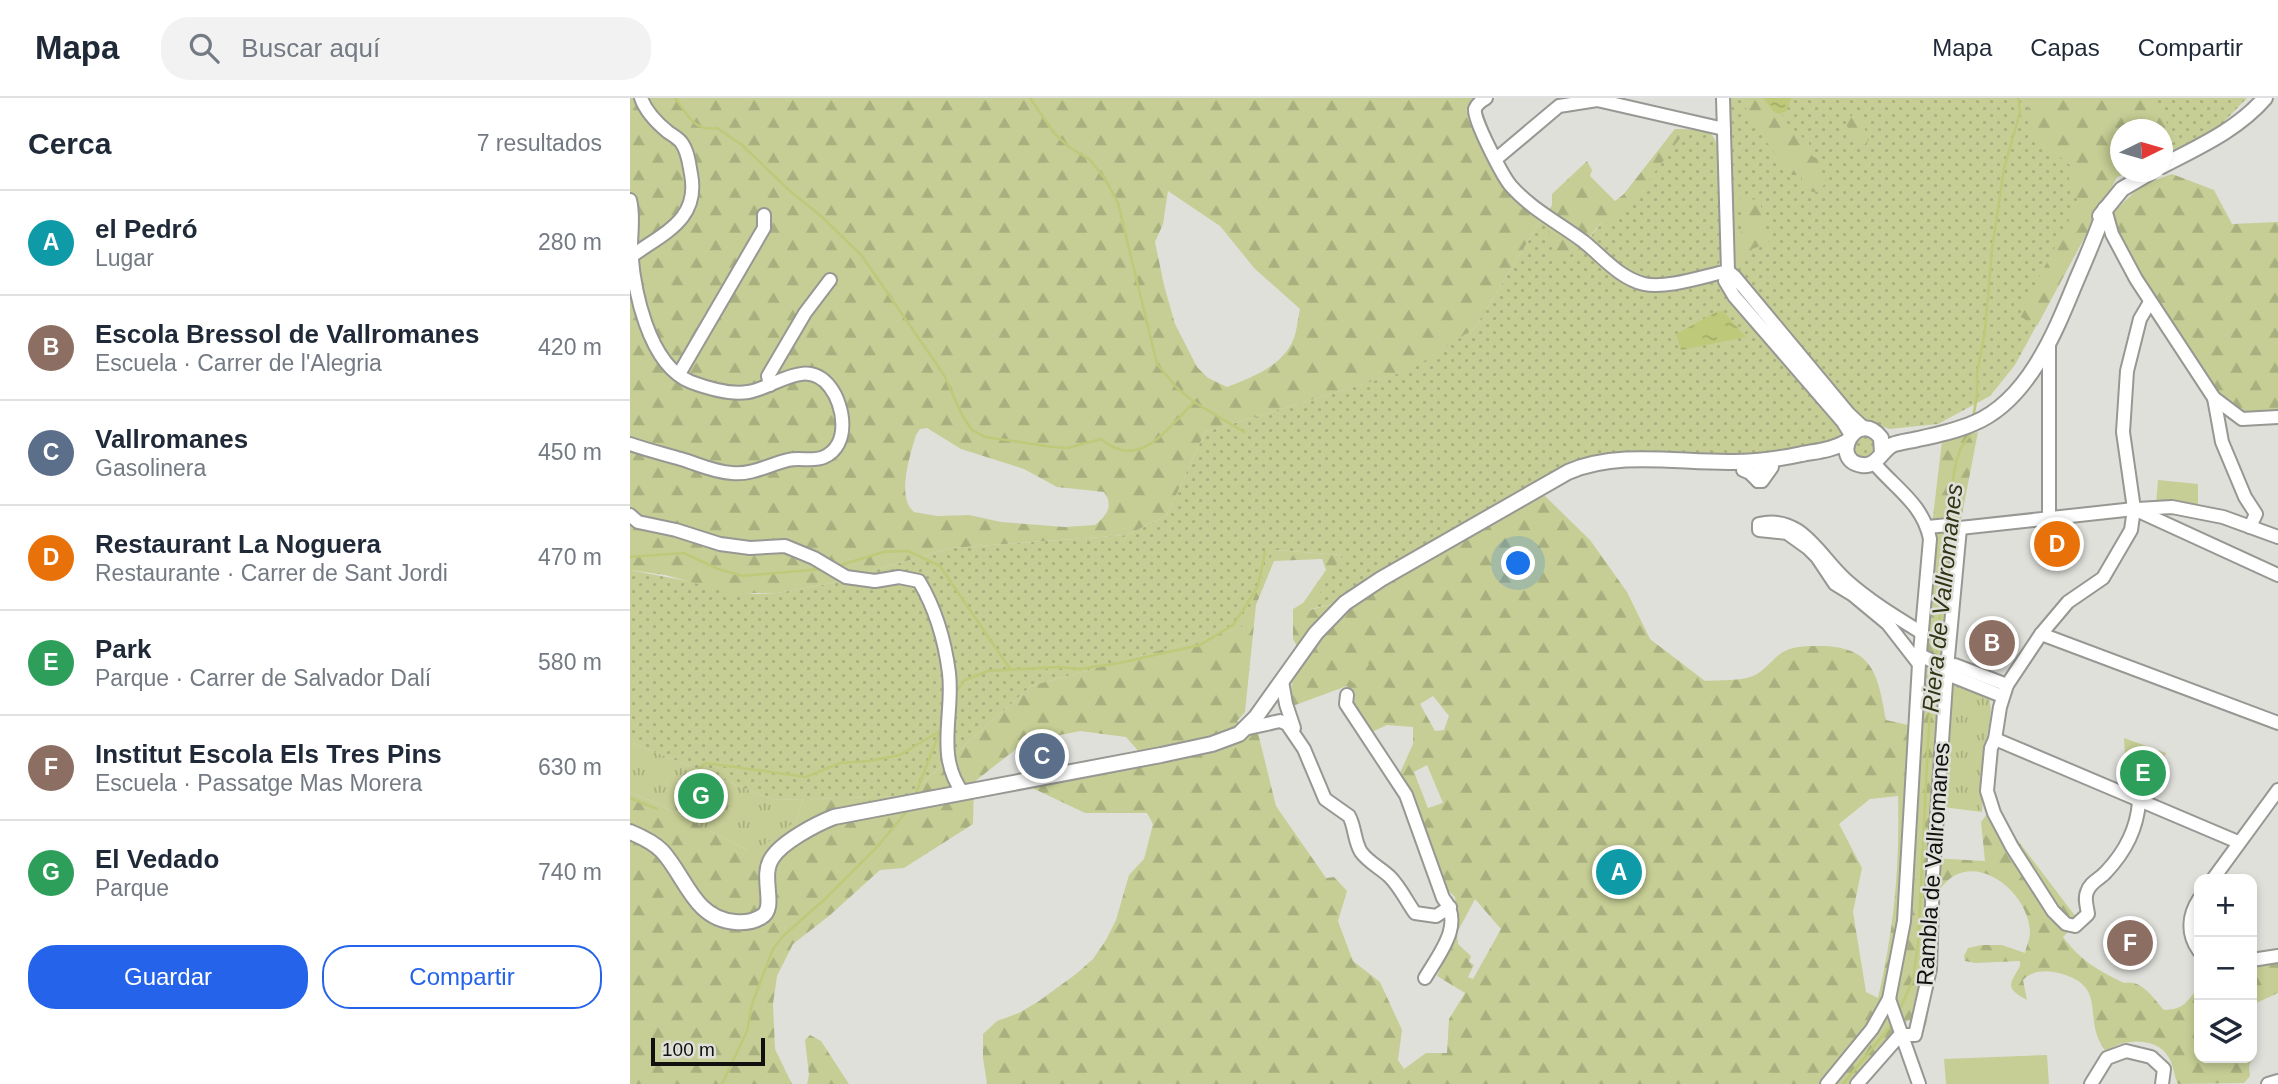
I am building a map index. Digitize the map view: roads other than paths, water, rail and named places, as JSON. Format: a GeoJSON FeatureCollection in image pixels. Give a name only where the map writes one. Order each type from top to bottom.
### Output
{"type":"FeatureCollection","features":[{"type":"Feature","properties":{"kind":"main road"},"geometry":{"type":"LineString","coordinates":[[2173,160],[2224,134],[2244,120],[2265,98]]}},
{"type":"Feature","properties":{"kind":"main road"},"geometry":{"type":"LineString","coordinates":[[1629,460],[1694,468],[1743,470],[1824,458],[1850,459],[1863,465],[1878,458],[1895,444],[1992,414],[2012,396],[2043,344],[2094,225],[2122,189],[2134,182]]}},
{"type":"Feature","properties":{"kind":"main road"},"geometry":{"type":"LineString","coordinates":[[2043,344],[2056,328],[2105,209]]}},
{"type":"Feature","properties":{"kind":"main road"},"geometry":{"type":"LineString","coordinates":[[630,832],[645,838],[662,852],[696,904],[709,914],[728,922],[749,922],[765,915],[769,907],[766,877],[772,858],[786,844],[823,821],[853,812],[1200,747],[1233,737],[1269,709],[1282,681],[1329,619],[1345,603],[1381,579],[1568,471],[1592,463],[1629,460],[1734,463],[1764,469],[1833,448],[1860,435],[1900,435],[1958,425]]}},
{"type":"Feature","properties":{"kind":"main road"},"geometry":{"type":"LineString","coordinates":[[1860,435],[1883,443],[1878,458]]}},
{"type":"Feature","properties":{"kind":"main road"},"geometry":{"type":"LineString","coordinates":[[1850,459],[1847,453],[1860,435]]}},
{"type":"Feature","properties":{"kind":"street"},"geometry":{"type":"LineString","coordinates":[[632,256],[669,232],[680,220],[689,209],[694,186],[687,153],[681,142],[651,116],[641,98]]}},
{"type":"Feature","properties":{"kind":"street"},"geometry":{"type":"LineString","coordinates":[[1486,98],[1477,105],[1477,123],[1509,184],[1532,205],[1630,279],[1645,284],[1662,285],[1728,271]]}},
{"type":"Feature","properties":{"kind":"street"},"geometry":{"type":"LineString","coordinates":[[1723,98],[1728,271],[1849,414],[1860,435]]}},
{"type":"Feature","properties":{"kind":"street"},"geometry":{"type":"LineString","coordinates":[[1496,159],[1559,106],[1597,100],[1724,129]]}},
{"type":"Feature","properties":{"kind":"street"},"geometry":{"type":"LineString","coordinates":[[630,200],[633,220],[632,256],[640,311],[653,340],[678,374],[692,382],[739,393],[758,390],[790,375],[808,373],[825,381],[830,387],[841,408],[842,426],[837,445],[828,455],[817,459],[789,460],[735,474],[718,472],[630,444]]}},
{"type":"Feature","properties":{"kind":"street"},"geometry":{"type":"LineString","coordinates":[[2105,209],[2112,234],[2150,302],[2214,398],[2242,419],[2278,417]]}},
{"type":"Feature","properties":{"kind":"street"},"geometry":{"type":"LineString","coordinates":[[678,374],[764,228],[764,215]]}},
{"type":"Feature","properties":{"kind":"street"},"geometry":{"type":"LineString","coordinates":[[2092,244],[2099,240],[2118,245]]}},
{"type":"Feature","properties":{"kind":"street"},"geometry":{"type":"LineString","coordinates":[[770,385],[768,376],[805,313],[830,280]]}},
{"type":"Feature","properties":{"kind":"street"},"geometry":{"type":"LineString","coordinates":[[2139,802],[2132,834],[2123,851],[2105,873],[2091,884],[2085,901],[2088,914],[2075,926],[2066,924],[2053,911],[2012,847],[1994,813],[1987,791],[1991,748],[2004,691],[2041,634],[2068,602],[2103,578],[2131,530],[2134,509],[2123,432],[2127,371],[2140,319],[2150,302]]}},
{"type":"Feature","properties":{"kind":"street"},"geometry":{"type":"LineString","coordinates":[[2043,344],[2049,517]]}},
{"type":"Feature","properties":{"kind":"street"},"geometry":{"type":"LineString","coordinates":[[2214,398],[2222,442],[2245,497],[2256,514],[2250,527]]}},
{"type":"Feature","properties":{"kind":"street"},"geometry":{"type":"LineString","coordinates":[[1878,458],[1917,507],[1928,527],[1948,525],[1960,528],[2049,517],[2172,507],[2223,517],[2278,537]]}},
{"type":"Feature","properties":{"kind":"street"},"geometry":{"type":"LineString","coordinates":[[2134,509],[2278,575]]}},
{"type":"Feature","properties":{"kind":"street"},"geometry":{"type":"LineString","coordinates":[[630,515],[638,522],[677,530],[720,544],[750,548],[785,546],[814,558],[846,577],[875,581],[899,578],[919,581],[929,597],[949,672],[945,740],[949,768],[963,793]]}},
{"type":"Feature","properties":{"kind":"street"},"geometry":{"type":"LineString","coordinates":[[1906,646],[1922,637],[1847,581],[1808,537],[1779,522],[1759,524],[1759,530],[1787,533],[1808,548],[1835,584],[1879,615],[1906,646],[1920,660],[1947,668],[1952,676],[2004,691]]}},
{"type":"Feature","properties":{"kind":"street","name":"Rambla de Vallromanes"},"geometry":{"type":"LineString","coordinates":[[1827,1084],[1872,1029],[1889,999],[1904,921],[1930,539],[1928,527]]}},
{"type":"Feature","properties":{"kind":"street","name":"Rambla de Vallromanes"},"geometry":{"type":"LineString","coordinates":[[1857,1084],[1900,1035],[1915,1035],[1930,969],[1933,874],[1947,668],[1960,528]]}},
{"type":"Feature","properties":{"kind":"street"},"geometry":{"type":"LineString","coordinates":[[1908,624],[1923,614]]}},
{"type":"Feature","properties":{"kind":"street"},"geometry":{"type":"LineString","coordinates":[[2041,634],[2278,723]]}},
{"type":"Feature","properties":{"kind":"street"},"geometry":{"type":"LineString","coordinates":[[1282,681],[1292,729],[1304,749],[1325,799],[1352,820],[1354,836],[1362,852],[1372,864],[1391,878],[1415,913],[1436,916],[1450,907]]}},
{"type":"Feature","properties":{"kind":"street"},"geometry":{"type":"LineString","coordinates":[[1347,695],[1346,704],[1406,795],[1443,898],[1450,907],[1452,920],[1448,939],[1425,978]]}},
{"type":"Feature","properties":{"kind":"street"},"geometry":{"type":"LineString","coordinates":[[1269,709],[1282,708],[1285,699]]}},
{"type":"Feature","properties":{"kind":"street"},"geometry":{"type":"LineString","coordinates":[[1269,709],[1292,729]]}},
{"type":"Feature","properties":{"kind":"street"},"geometry":{"type":"LineString","coordinates":[[1244,729],[1280,721],[1292,729]]}},
{"type":"Feature","properties":{"kind":"street"},"geometry":{"type":"LineString","coordinates":[[1995,739],[2238,842]]}},
{"type":"Feature","properties":{"kind":"street"},"geometry":{"type":"LineString","coordinates":[[2216,874],[2278,790]]}},
{"type":"Feature","properties":{"kind":"street"},"geometry":{"type":"LineString","coordinates":[[2194,906],[2190,919],[2194,936]]}},
{"type":"Feature","properties":{"kind":"street"},"geometry":{"type":"LineString","coordinates":[[2257,959],[2278,956]]}},
{"type":"Feature","properties":{"kind":"street"},"geometry":{"type":"LineString","coordinates":[[1889,999],[1919,1084]]}},
{"type":"Feature","properties":{"kind":"street"},"geometry":{"type":"LineString","coordinates":[[2091,1084],[2107,1058],[2126,1051],[2151,1057],[2164,1069],[2162,1084]]}},
{"type":"Feature","properties":{"kind":"street"},"geometry":{"type":"LineString","coordinates":[[2268,1084],[2278,1081]]}},
{"type":"Feature","properties":{"kind":"water"},"geometry":{"type":"Polygon","coordinates":[[[1763,98],[1791,98],[1787,111],[1779,114],[1774,112],[1763,98]]]}},
{"type":"Feature","properties":{"kind":"water"},"geometry":{"type":"Polygon","coordinates":[[[1718,311],[1723,311],[1746,337],[1681,350],[1676,334],[1718,311]]]}},
{"type":"Feature","properties":{"kind":"waterway"},"geometry":{"type":"LineString","coordinates":[[675,98],[697,125],[709,129],[717,128],[742,145],[862,256],[944,375],[962,415],[972,430],[985,437],[1053,447],[1068,448],[1101,439],[1115,448],[1128,451],[1152,443],[1194,402]]}},
{"type":"Feature","properties":{"kind":"waterway"},"geometry":{"type":"LineString","coordinates":[[1030,98],[1054,133],[1069,147],[1090,160],[1105,179],[1118,203],[1157,364],[1177,388],[1194,402],[1244,432]]}},
{"type":"Feature","properties":{"kind":"waterway","name":"Riera de Vallromanes"},"geometry":{"type":"LineString","coordinates":[[1973,418],[1977,373],[1985,331],[1992,249],[2004,169],[2020,112],[2018,98]]}},
{"type":"Feature","properties":{"kind":"waterway","name":"Riera de Vallromanes"},"geometry":{"type":"LineString","coordinates":[[1949,522],[1955,466],[1972,429]]}},
{"type":"Feature","properties":{"kind":"waterway","name":"Riera de Vallromanes"},"geometry":{"type":"LineString","coordinates":[[1936,658],[1948,529]]}},
{"type":"Feature","properties":{"kind":"waterway"},"geometry":{"type":"LineString","coordinates":[[838,566],[883,552],[908,551],[940,566],[1010,669]]}},
{"type":"Feature","properties":{"kind":"waterway"},"geometry":{"type":"LineString","coordinates":[[954,694],[965,680],[988,671],[1058,667],[1080,669],[1200,645],[1233,625],[1258,586],[1265,552]]}},
{"type":"Feature","properties":{"kind":"waterway"},"geometry":{"type":"LineString","coordinates":[[630,557],[684,553],[718,569],[743,576],[821,569]]}},
{"type":"Feature","properties":{"kind":"waterway","name":"Riera de Vallromanes"},"geometry":{"type":"LineString","coordinates":[[1899,1011],[1913,980],[1918,944],[1929,724],[1935,668]]}},
{"type":"Feature","properties":{"kind":"waterway"},"geometry":{"type":"LineString","coordinates":[[694,773],[706,763],[806,777],[840,763],[900,755],[940,731]]}},
{"type":"Feature","properties":{"kind":"waterway"},"geometry":{"type":"LineString","coordinates":[[916,793],[940,731]]}},
{"type":"Feature","properties":{"kind":"waterway"},"geometry":{"type":"LineString","coordinates":[[630,798],[657,809]]}},
{"type":"Feature","properties":{"kind":"waterway"},"geometry":{"type":"LineString","coordinates":[[722,1084],[747,1031],[752,1004],[773,949],[783,936],[876,848],[907,811]]}},
{"type":"Feature","properties":{"kind":"waterway","name":"Riera de Vallromanes"},"geometry":{"type":"LineString","coordinates":[[1843,1084],[1893,1023]]}},
{"type":"Feature","properties":{"kind":"place","name":"Restaurant La Noguera"},"geometry":{"type":"Point","coordinates":[2057,544]}},
{"type":"Feature","properties":{"kind":"place","name":"Escola Bressol de Vallromanes"},"geometry":{"type":"Point","coordinates":[1992,643]}},
{"type":"Feature","properties":{"kind":"place","name":"Vallromanes"},"geometry":{"type":"Point","coordinates":[1042,756]}},
{"type":"Feature","properties":{"kind":"place","name":"Park"},"geometry":{"type":"Point","coordinates":[2143,773]}},
{"type":"Feature","properties":{"kind":"place","name":"El Vedado"},"geometry":{"type":"Point","coordinates":[701,796]}},
{"type":"Feature","properties":{"kind":"place","name":"el Pedró"},"geometry":{"type":"Point","coordinates":[1619,872]}},
{"type":"Feature","properties":{"kind":"place","name":"Institut Escola Els Tres Pins"},"geometry":{"type":"Point","coordinates":[2130,943]}}]}
